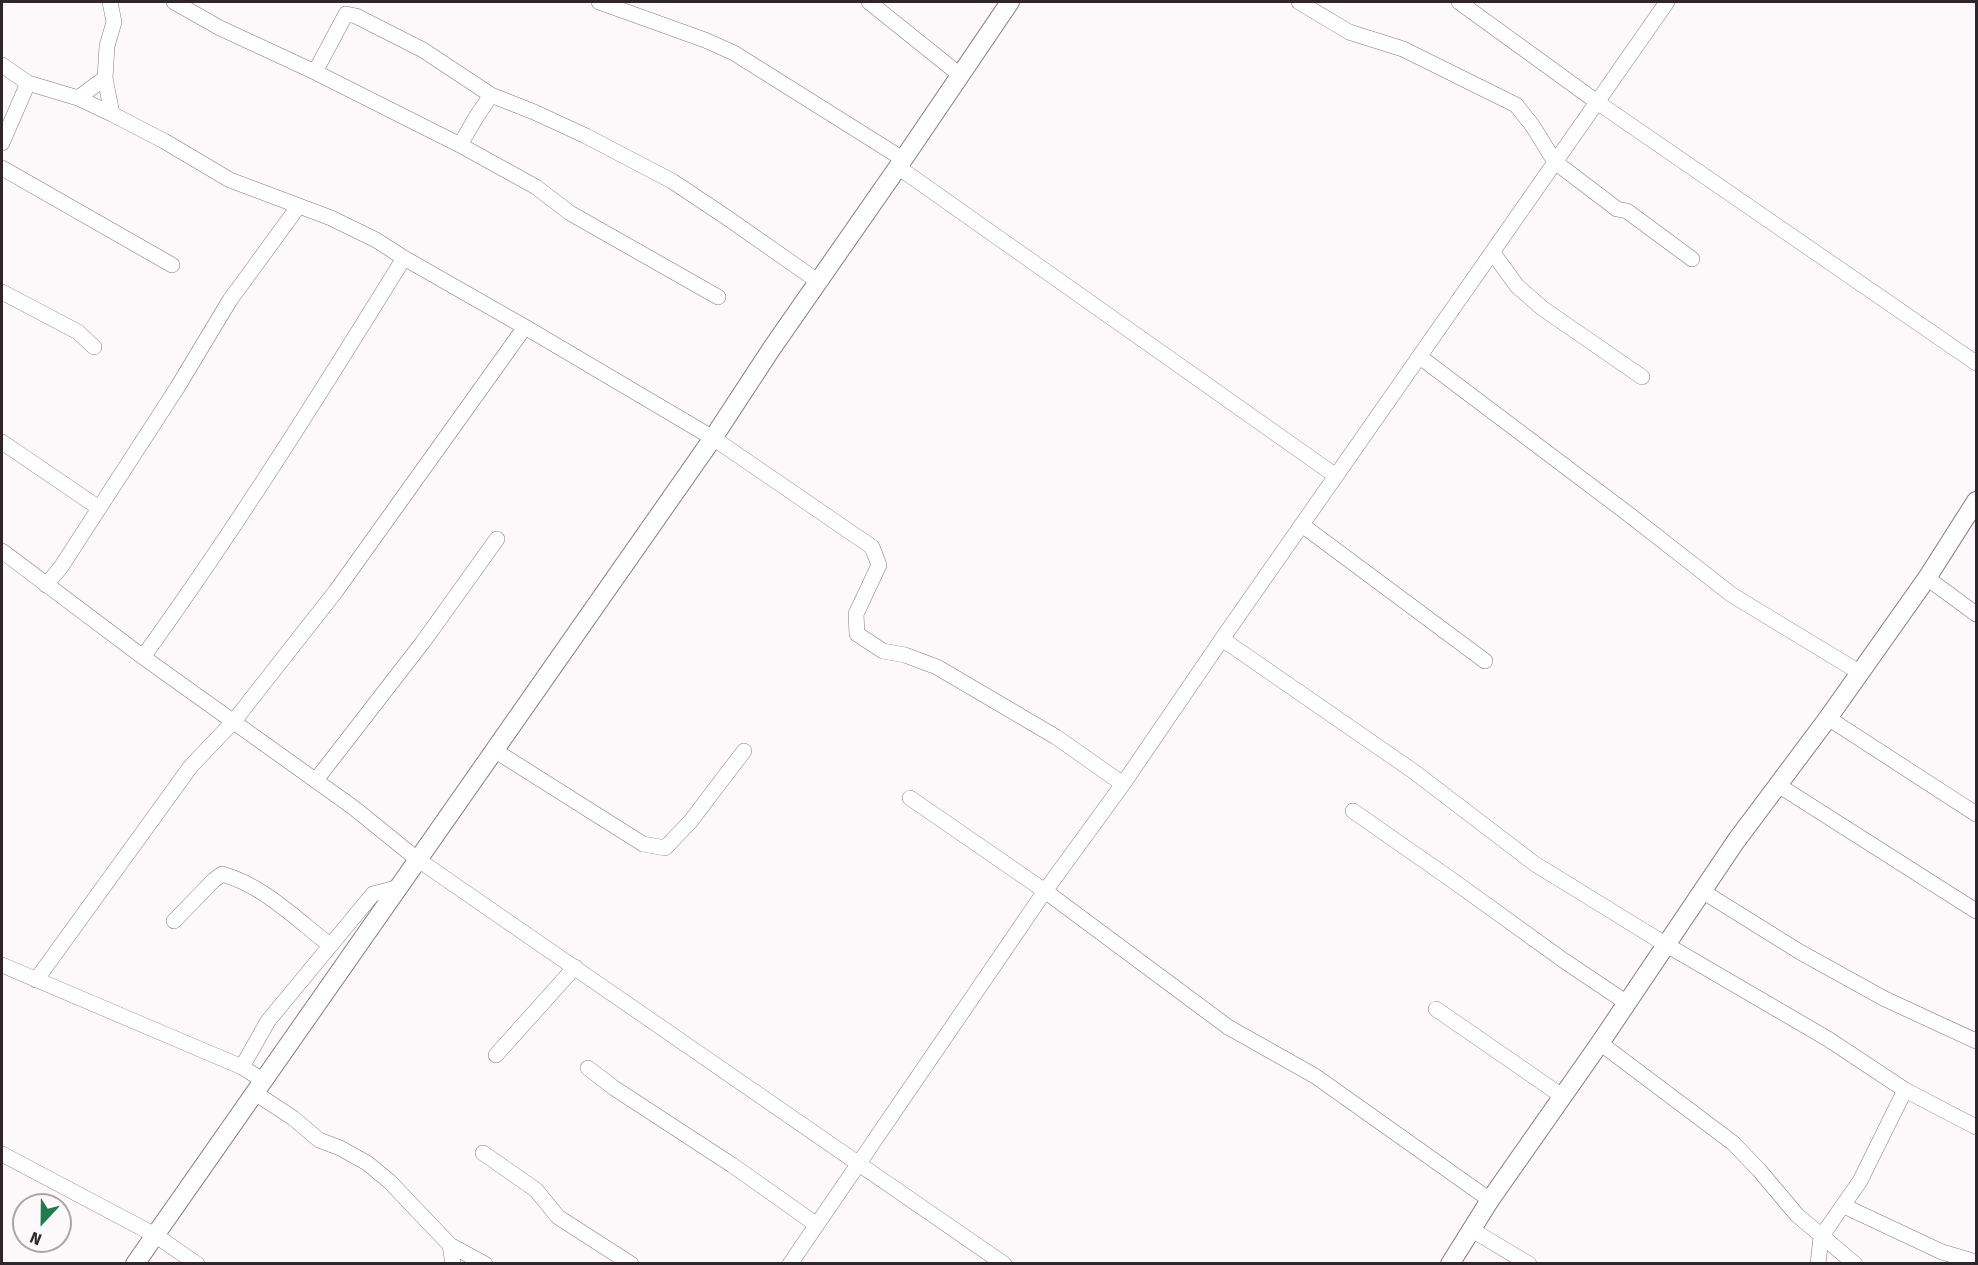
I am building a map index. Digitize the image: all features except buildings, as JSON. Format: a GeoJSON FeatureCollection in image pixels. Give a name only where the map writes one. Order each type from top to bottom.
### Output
{"type":"FeatureCollection","features":[{"type":"Feature","properties":{"kind":"street"},"geometry":{"type":"LineString","coordinates":[[110,2],[114,22],[107,46],[105,78],[112,114]]}},
{"type":"Feature","properties":{"kind":"street"},"geometry":{"type":"LineString","coordinates":[[174,2],[220,28],[315,72],[460,145],[536,187],[570,213],[718,297]]}},
{"type":"Feature","properties":{"kind":"street"},"geometry":{"type":"LineString","coordinates":[[598,2],[705,39],[734,53],[901,163],[1336,476]]}},
{"type":"Feature","properties":{"kind":"street"},"geometry":{"type":"LineString","coordinates":[[638,2],[646,19]]}},
{"type":"Feature","properties":{"kind":"street"},"geometry":{"type":"LineString","coordinates":[[869,2],[960,75]]}},
{"type":"Feature","properties":{"kind":"street"},"geometry":{"type":"LineString","coordinates":[[135,1263],[713,438],[772,348],[1010,2]]}},
{"type":"Feature","properties":{"kind":"street"},"geometry":{"type":"LineString","coordinates":[[1299,2],[1348,32],[1403,49],[1516,105],[1532,125],[1555,162],[1692,259]]}},
{"type":"Feature","properties":{"kind":"street"},"geometry":{"type":"LineString","coordinates":[[1459,2],[1597,102],[1977,363]]}},
{"type":"Feature","properties":{"kind":"street"},"geometry":{"type":"LineString","coordinates":[[790,1263],[1045,891],[1123,784],[1667,2]]}},
{"type":"Feature","properties":{"kind":"street"},"geometry":{"type":"LineString","coordinates":[[315,72],[346,14],[356,16],[423,50],[491,95],[566,127],[672,181],[819,282]]}},
{"type":"Feature","properties":{"kind":"street"},"geometry":{"type":"LineString","coordinates":[[2,65],[28,83],[78,98],[112,114],[164,141],[230,180],[350,226],[713,438],[872,547],[879,565],[856,614],[857,634],[884,651],[937,668],[1056,736],[1123,784]]}},
{"type":"Feature","properties":{"kind":"street"},"geometry":{"type":"LineString","coordinates":[[78,98],[105,78]]}},
{"type":"Feature","properties":{"kind":"street"},"geometry":{"type":"LineString","coordinates":[[2,143],[28,83]]}},
{"type":"Feature","properties":{"kind":"street"},"geometry":{"type":"LineString","coordinates":[[460,145],[491,95]]}},
{"type":"Feature","properties":{"kind":"street"},"geometry":{"type":"LineString","coordinates":[[2,168],[172,265]]}},
{"type":"Feature","properties":{"kind":"street"},"geometry":{"type":"LineString","coordinates":[[46,585],[61,567],[177,388],[230,300],[298,207]]}},
{"type":"Feature","properties":{"kind":"street"},"geometry":{"type":"LineString","coordinates":[[1493,253],[1517,286],[1542,309],[1642,378]]}},
{"type":"Feature","properties":{"kind":"street"},"geometry":{"type":"LineString","coordinates":[[143,657],[202,575],[295,433],[404,258]]}},
{"type":"Feature","properties":{"kind":"street"},"geometry":{"type":"LineString","coordinates":[[2,292],[78,333],[94,347]]}},
{"type":"Feature","properties":{"kind":"street"},"geometry":{"type":"LineString","coordinates":[[36,980],[191,766],[234,721],[336,591],[525,327]]}},
{"type":"Feature","properties":{"kind":"street"},"geometry":{"type":"LineString","coordinates":[[1420,357],[1732,595],[1859,672]]}},
{"type":"Feature","properties":{"kind":"street"},"geometry":{"type":"LineString","coordinates":[[2,442],[99,508]]}},
{"type":"Feature","properties":{"kind":"street"},"geometry":{"type":"LineString","coordinates":[[1450,1263],[1490,1200],[1600,1043],[1665,944],[1927,578],[1976,504]]}},
{"type":"Feature","properties":{"kind":"street"},"geometry":{"type":"LineString","coordinates":[[1302,525],[1485,661]]}},
{"type":"Feature","properties":{"kind":"street"},"geometry":{"type":"LineString","coordinates":[[316,780],[423,642],[497,539]]}},
{"type":"Feature","properties":{"kind":"street"},"geometry":{"type":"LineString","coordinates":[[2,551],[143,657],[316,780],[417,859],[1005,1263]]}},
{"type":"Feature","properties":{"kind":"street"},"geometry":{"type":"LineString","coordinates":[[1927,578],[1977,614]]}},
{"type":"Feature","properties":{"kind":"street"},"geometry":{"type":"LineString","coordinates":[[1222,639],[1413,771],[1535,864],[1665,944],[1828,1039],[1905,1090],[1977,1127]]}},
{"type":"Feature","properties":{"kind":"street"},"geometry":{"type":"LineString","coordinates":[[1828,718],[1977,814]]}},
{"type":"Feature","properties":{"kind":"street"},"geometry":{"type":"LineString","coordinates":[[494,750],[643,844],[665,848],[690,822],[744,752]]}},
{"type":"Feature","properties":{"kind":"street"},"geometry":{"type":"LineString","coordinates":[[1778,785],[1977,911]]}},
{"type":"Feature","properties":{"kind":"street"},"geometry":{"type":"LineString","coordinates":[[910,798],[1045,891],[1228,1027],[1315,1076],[1490,1200]]}},
{"type":"Feature","properties":{"kind":"street"},"geometry":{"type":"LineString","coordinates":[[1353,811],[1627,1003]]}},
{"type":"Feature","properties":{"kind":"street"},"geometry":{"type":"LineString","coordinates":[[174,921],[222,874],[254,887],[330,945]]}},
{"type":"Feature","properties":{"kind":"street"},"geometry":{"type":"LineString","coordinates":[[242,1067],[268,1021],[373,894],[396,888]]}},
{"type":"Feature","properties":{"kind":"street"},"geometry":{"type":"LineString","coordinates":[[1702,891],[1810,958],[1885,999],[1977,1041]]}},
{"type":"Feature","properties":{"kind":"street"},"geometry":{"type":"LineString","coordinates":[[2,965],[242,1067],[260,1087],[319,1140],[340,1148],[367,1163],[389,1181],[450,1245],[484,1263]]}},
{"type":"Feature","properties":{"kind":"street"},"geometry":{"type":"LineString","coordinates":[[496,1055],[575,968]]}},
{"type":"Feature","properties":{"kind":"street"},"geometry":{"type":"LineString","coordinates":[[1436,1009],[1562,1096]]}},
{"type":"Feature","properties":{"kind":"street"},"geometry":{"type":"LineString","coordinates":[[1600,1043],[1733,1143],[1797,1215],[1855,1263]]}},
{"type":"Feature","properties":{"kind":"street"},"geometry":{"type":"LineString","coordinates":[[588,1068],[817,1225]]}},
{"type":"Feature","properties":{"kind":"street"},"geometry":{"type":"LineString","coordinates":[[1818,1263],[1821,1237],[1860,1181],[1905,1090]]}},
{"type":"Feature","properties":{"kind":"street"},"geometry":{"type":"LineString","coordinates":[[483,1153],[536,1190],[558,1217],[630,1263]]}},
{"type":"Feature","properties":{"kind":"street"},"geometry":{"type":"LineString","coordinates":[[2,1154],[155,1235],[197,1263]]}},
{"type":"Feature","properties":{"kind":"street"},"geometry":{"type":"LineString","coordinates":[[1844,1206],[1942,1252],[1977,1262]]}},
{"type":"Feature","properties":{"kind":"street"},"geometry":{"type":"LineString","coordinates":[[1472,1230],[1529,1263]]}},
{"type":"Feature","properties":{"kind":"street"},"geometry":{"type":"LineString","coordinates":[[450,1245],[453,1263]]}}]}
